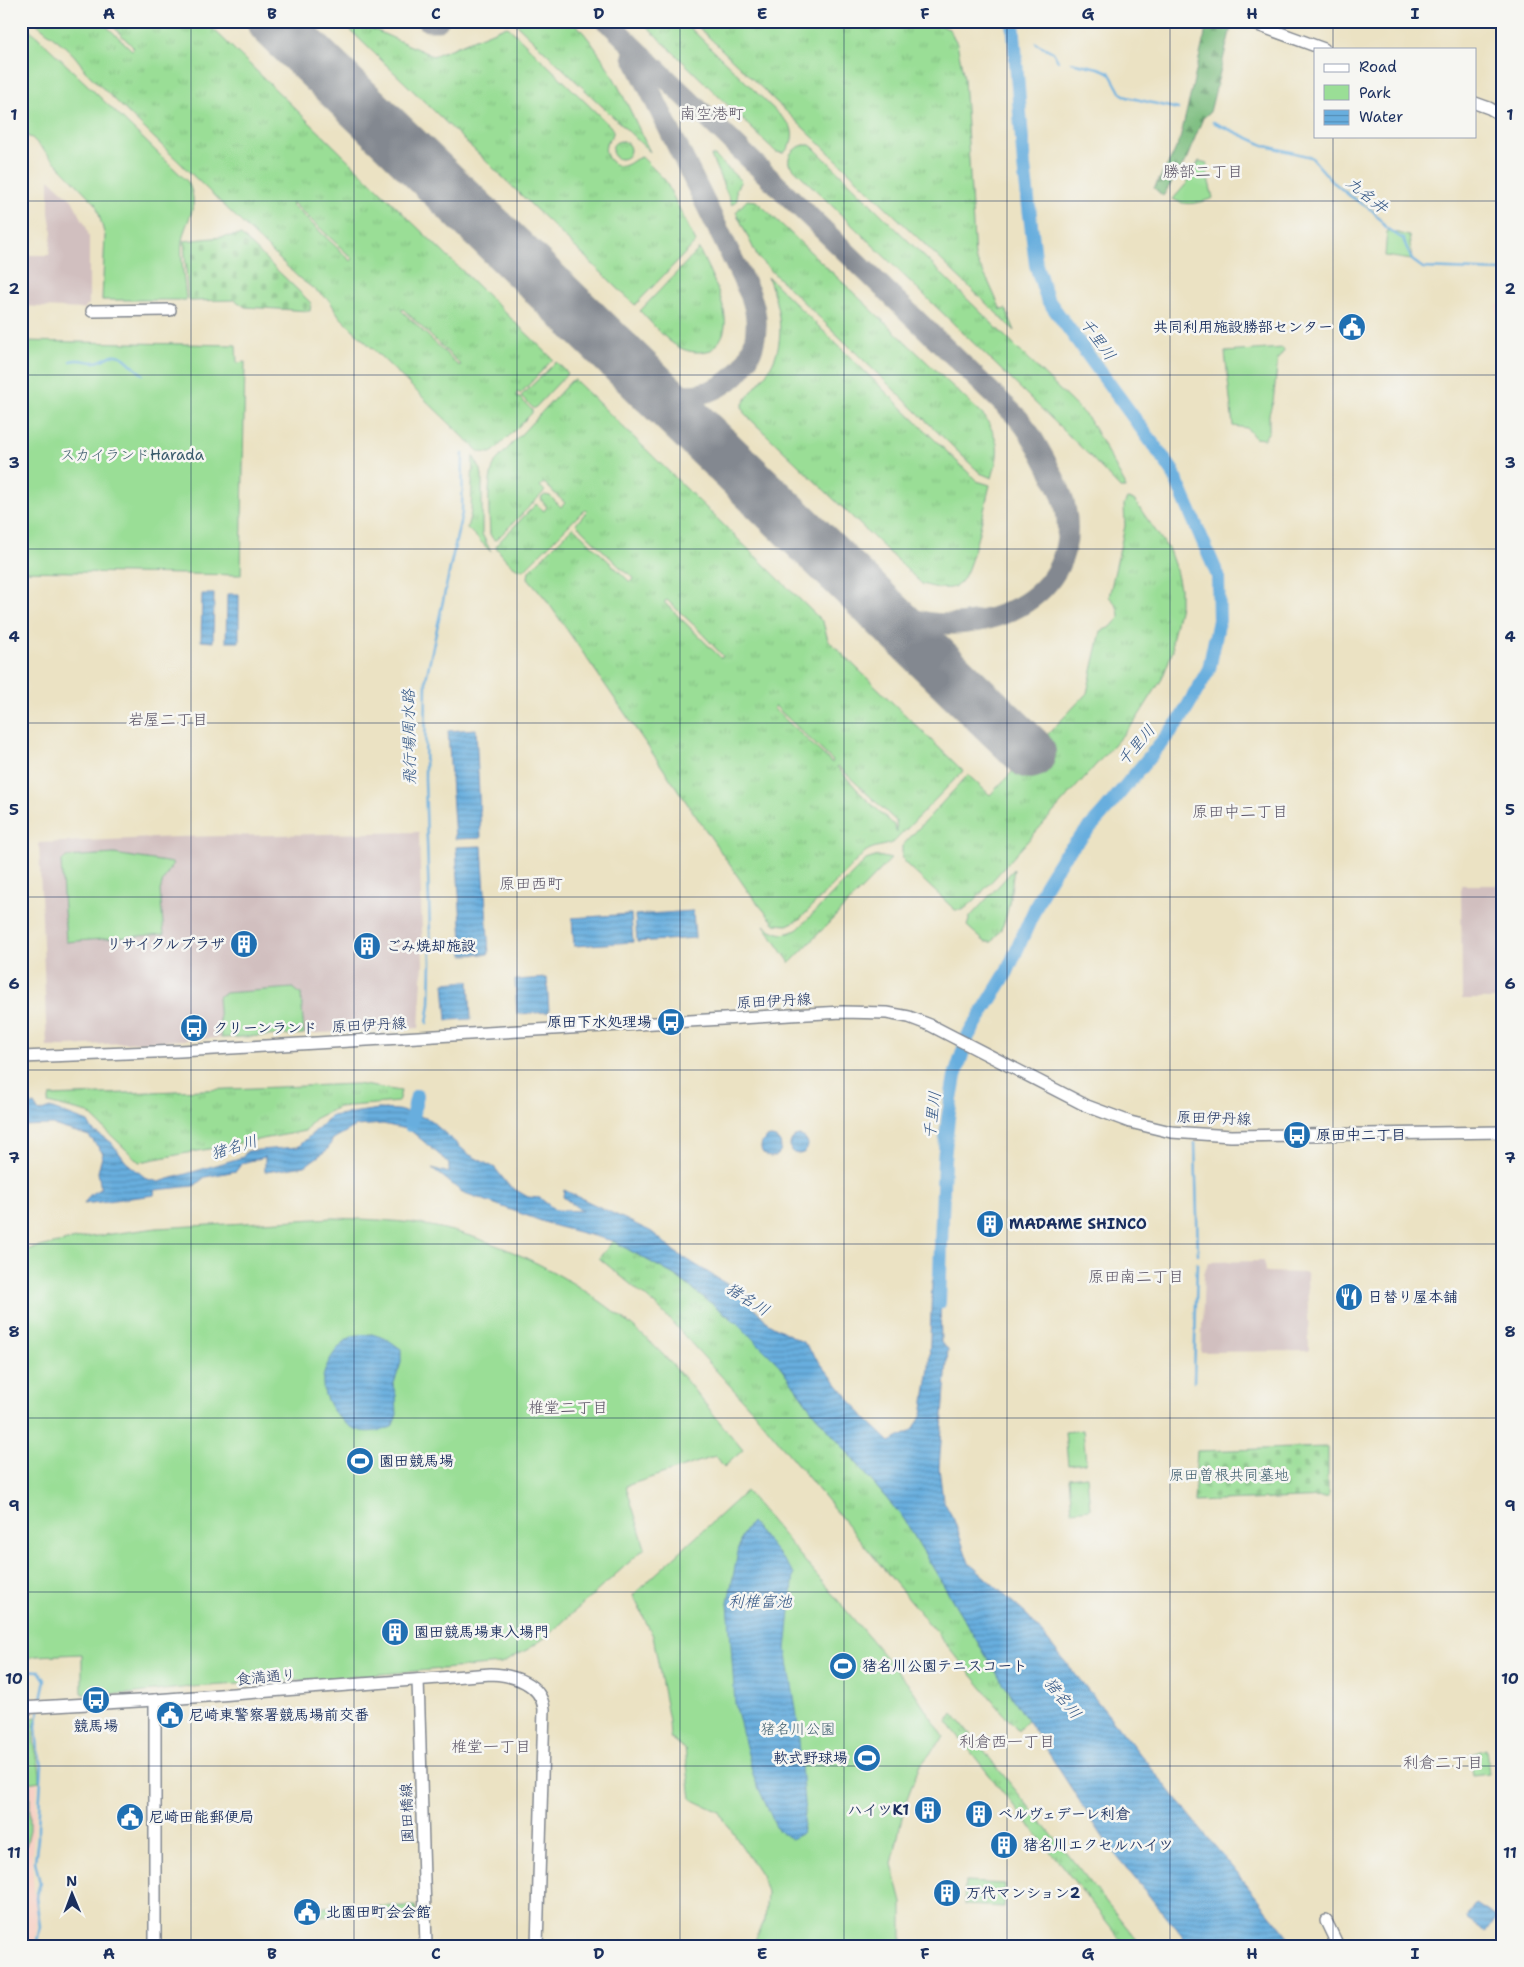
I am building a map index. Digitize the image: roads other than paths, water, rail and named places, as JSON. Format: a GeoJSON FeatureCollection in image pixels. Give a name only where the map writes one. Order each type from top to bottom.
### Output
{"type":"FeatureCollection","features":[{"type":"Feature","properties":{"kind":"street"},"geometry":{"type":"LineString","coordinates":[[1248,21],[1321,48]]}},
{"type":"Feature","properties":{"kind":"street"},"geometry":{"type":"LineString","coordinates":[[1476,103],[1503,116]]}},
{"type":"Feature","properties":{"kind":"street"},"geometry":{"type":"LineString","coordinates":[[92,311],[170,310]]}},
{"type":"Feature","properties":{"kind":"street","name":"原田伊丹線"},"geometry":{"type":"LineString","coordinates":[[24,1057],[190,1050],[842,1012],[887,1013],[930,1025],[1087,1106],[1130,1122],[1171,1132],[1230,1136],[1503,1132]]}},
{"type":"Feature","properties":{"kind":"street","name":"食満通り"},"geometry":{"type":"LineString","coordinates":[[21,1708],[155,1700],[491,1674],[512,1676],[525,1681],[537,1692],[543,1704],[537,1946]]}},
{"type":"Feature","properties":{"kind":"street","name":"園田橋線"},"geometry":{"type":"LineString","coordinates":[[418,1680],[426,1946]]}},
{"type":"Feature","properties":{"kind":"street"},"geometry":{"type":"LineString","coordinates":[[155,1700],[156,1946]]}},
{"type":"Feature","properties":{"kind":"street"},"geometry":{"type":"LineString","coordinates":[[1326,1920],[1338,1946]]}},
{"type":"Feature","properties":{"kind":"water"},"geometry":{"type":"Polygon","coordinates":[[[202,594],[214,594],[213,642],[201,641],[202,594]]]}},
{"type":"Feature","properties":{"kind":"water"},"geometry":{"type":"Polygon","coordinates":[[[227,594],[239,594],[239,642],[226,642],[227,594]]]}},
{"type":"Feature","properties":{"kind":"water"},"geometry":{"type":"Polygon","coordinates":[[[476,729],[481,838],[455,839],[448,731],[476,729]]]}},
{"type":"Feature","properties":{"kind":"water"},"geometry":{"type":"Polygon","coordinates":[[[482,846],[489,954],[463,955],[456,847],[482,846]]]}},
{"type":"Feature","properties":{"kind":"water"},"geometry":{"type":"Polygon","coordinates":[[[693,911],[695,938],[637,942],[635,915],[693,911]]]}},
{"type":"Feature","properties":{"kind":"water"},"geometry":{"type":"Polygon","coordinates":[[[631,914],[633,942],[574,946],[572,918],[631,914]]]}},
{"type":"Feature","properties":{"kind":"water"},"geometry":{"type":"Polygon","coordinates":[[[547,978],[549,1012],[517,1014],[515,980],[547,978]]]}},
{"type":"Feature","properties":{"kind":"water"},"geometry":{"type":"Polygon","coordinates":[[[469,981],[471,1019],[447,1020],[444,983],[469,981]]]}},
{"type":"Feature","properties":{"kind":"water","name":"猪名川"},"geometry":{"type":"Polygon","coordinates":[[[34,1104],[39,1112],[50,1108],[88,1122],[93,1131],[111,1142],[126,1162],[147,1179],[159,1182],[243,1157],[247,1151],[298,1147],[331,1116],[379,1109],[398,1110],[429,1119],[468,1154],[495,1168],[509,1186],[528,1197],[540,1198],[555,1210],[582,1211],[563,1197],[564,1190],[652,1232],[675,1252],[741,1293],[768,1323],[804,1343],[865,1418],[890,1442],[912,1431],[922,1415],[929,1368],[932,1283],[939,1257],[941,1343],[948,1349],[939,1468],[943,1500],[954,1520],[969,1563],[1028,1616],[1296,1946],[1190,1946],[1110,1848],[989,1661],[904,1519],[814,1413],[780,1366],[737,1323],[676,1276],[613,1241],[555,1226],[462,1192],[432,1168],[449,1173],[449,1163],[410,1130],[383,1124],[356,1126],[333,1139],[327,1150],[305,1166],[265,1172],[265,1157],[242,1163],[236,1171],[205,1177],[194,1186],[155,1190],[154,1195],[84,1204],[90,1195],[101,1189],[98,1172],[103,1153],[89,1136],[53,1125],[21,1126],[21,1111],[34,1104]]]}},
{"type":"Feature","properties":{"kind":"water"},"geometry":{"type":"Polygon","coordinates":[[[795,1136],[803,1136],[808,1141],[806,1152],[795,1154],[790,1149],[790,1141],[795,1136]]]}},
{"type":"Feature","properties":{"kind":"water"},"geometry":{"type":"Polygon","coordinates":[[[771,1137],[778,1140],[781,1147],[778,1154],[771,1157],[764,1154],[761,1147],[764,1140],[771,1137]]]}},
{"type":"Feature","properties":{"kind":"water"},"geometry":{"type":"Polygon","coordinates":[[[372,1334],[387,1339],[401,1349],[401,1363],[393,1386],[396,1395],[397,1415],[392,1427],[365,1432],[346,1424],[334,1411],[325,1396],[323,1379],[329,1360],[347,1339],[357,1335],[372,1334]]]}},
{"type":"Feature","properties":{"kind":"water","name":"利椎富池"},"geometry":{"type":"Polygon","coordinates":[[[751,1522],[794,1573],[786,1649],[797,1716],[805,1815],[801,1834],[791,1839],[777,1829],[754,1778],[735,1703],[728,1602],[741,1537],[751,1522]]]}},
{"type":"Feature","properties":{"kind":"water"},"geometry":{"type":"Polygon","coordinates":[[[1476,1904],[1496,1917],[1486,1933],[1466,1919],[1476,1904]]]}},
{"type":"Feature","properties":{"kind":"waterway","name":"九名井"},"geometry":{"type":"LineString","coordinates":[[966,21],[972,24]]}},
{"type":"Feature","properties":{"kind":"waterway","name":"千里川"},"geometry":{"type":"LineString","coordinates":[[939,1303],[944,1160],[948,1118],[955,1076],[968,1036],[1007,972],[1045,886],[1063,857],[1104,812],[1180,720],[1209,669],[1219,620],[1218,576],[1172,470],[1047,299],[1036,265],[1024,166],[1013,21]]}},
{"type":"Feature","properties":{"kind":"waterway","name":"九名井"},"geometry":{"type":"LineString","coordinates":[[1036,43],[1053,52],[1058,61]]}},
{"type":"Feature","properties":{"kind":"waterway","name":"九名井"},"geometry":{"type":"LineString","coordinates":[[1071,62],[1109,72],[1120,92],[1127,97],[1178,109]]}},
{"type":"Feature","properties":{"kind":"waterway","name":"九名井"},"geometry":{"type":"LineString","coordinates":[[1213,122],[1266,146],[1311,157],[1332,181],[1373,211],[1386,228],[1403,239],[1412,260],[1423,268],[1503,271]]}},
{"type":"Feature","properties":{"kind":"waterway"},"geometry":{"type":"LineString","coordinates":[[71,361],[97,362],[117,355],[121,356],[143,374]]}},
{"type":"Feature","properties":{"kind":"waterway","name":"飛行場周水路"},"geometry":{"type":"LineString","coordinates":[[427,1023],[430,1004],[431,962],[425,779],[426,679],[462,513],[463,454]]}},
{"type":"Feature","properties":{"kind":"waterway"},"geometry":{"type":"LineString","coordinates":[[21,1070],[25,1118]]}},
{"type":"Feature","properties":{"kind":"waterway","name":"飛行場周水路"},"geometry":{"type":"LineString","coordinates":[[410,1125],[417,1096]]}},
{"type":"Feature","properties":{"kind":"waterway"},"geometry":{"type":"LineString","coordinates":[[1195,1143],[1198,1254]]}},
{"type":"Feature","properties":{"kind":"waterway"},"geometry":{"type":"LineString","coordinates":[[1194,1382],[1197,1263]]}},
{"type":"Feature","properties":{"kind":"waterway"},"geometry":{"type":"LineString","coordinates":[[21,1670],[39,1671],[45,1680],[40,1703]]}},
{"type":"Feature","properties":{"kind":"waterway"},"geometry":{"type":"LineString","coordinates":[[36,1946],[40,1927],[36,1898],[40,1883],[35,1861],[42,1765],[38,1751],[36,1726],[39,1711]]}},
{"type":"Feature","properties":{"kind":"place","name":"共同利用施設勝部センター"},"geometry":{"type":"Point","coordinates":[1352,327]}},
{"type":"Feature","properties":{"kind":"place","name":"リサイクルプラザ"},"geometry":{"type":"Point","coordinates":[244,944]}},
{"type":"Feature","properties":{"kind":"place","name":"ごみ焼却施設"},"geometry":{"type":"Point","coordinates":[367,946]}},
{"type":"Feature","properties":{"kind":"place","name":"原田下水処理場"},"geometry":{"type":"Point","coordinates":[671,1022]}},
{"type":"Feature","properties":{"kind":"place","name":"クリーンランド"},"geometry":{"type":"Point","coordinates":[194,1028]}},
{"type":"Feature","properties":{"kind":"place","name":"原田中二丁目"},"geometry":{"type":"Point","coordinates":[1297,1135]}},
{"type":"Feature","properties":{"kind":"place","name":"MADAME SHINCO"},"geometry":{"type":"Point","coordinates":[990,1224]}},
{"type":"Feature","properties":{"kind":"place","name":"日替り屋本舗"},"geometry":{"type":"Point","coordinates":[1349,1297]}},
{"type":"Feature","properties":{"kind":"place","name":"園田競馬場"},"geometry":{"type":"Point","coordinates":[360,1461]}},
{"type":"Feature","properties":{"kind":"place","name":"園田競馬場東入場門"},"geometry":{"type":"Point","coordinates":[395,1632]}},
{"type":"Feature","properties":{"kind":"place","name":"猪名川公園テニスコート"},"geometry":{"type":"Point","coordinates":[843,1666]}},
{"type":"Feature","properties":{"kind":"place","name":"競馬場"},"geometry":{"type":"Point","coordinates":[96,1700]}},
{"type":"Feature","properties":{"kind":"place","name":"尼崎東警察署競馬場前交番"},"geometry":{"type":"Point","coordinates":[170,1715]}},
{"type":"Feature","properties":{"kind":"place","name":"軟式野球場"},"geometry":{"type":"Point","coordinates":[867,1758]}},
{"type":"Feature","properties":{"kind":"place","name":"ハイツK1"},"geometry":{"type":"Point","coordinates":[928,1810]}},
{"type":"Feature","properties":{"kind":"place","name":"ベルヴェデーレ利倉"},"geometry":{"type":"Point","coordinates":[979,1814]}},
{"type":"Feature","properties":{"kind":"place","name":"尼崎田能郵便局"},"geometry":{"type":"Point","coordinates":[130,1817]}},
{"type":"Feature","properties":{"kind":"place","name":"猪名川エクセルハイツ"},"geometry":{"type":"Point","coordinates":[1004,1845]}},
{"type":"Feature","properties":{"kind":"place","name":"万代マンション2"},"geometry":{"type":"Point","coordinates":[947,1893]}},
{"type":"Feature","properties":{"kind":"place","name":"北園田町会会館"},"geometry":{"type":"Point","coordinates":[307,1912]}},
{"type":"Feature","properties":{"kind":"district","name":"南空港町"},"geometry":{"type":"Point","coordinates":[712,113]}},
{"type":"Feature","properties":{"kind":"district","name":"勝部二丁目"},"geometry":{"type":"Point","coordinates":[1203,171]}},
{"type":"Feature","properties":{"kind":"district","name":"岩屋二丁目"},"geometry":{"type":"Point","coordinates":[168,719]}},
{"type":"Feature","properties":{"kind":"district","name":"原田中二丁目"},"geometry":{"type":"Point","coordinates":[1240,811]}},
{"type":"Feature","properties":{"kind":"district","name":"原田西町"},"geometry":{"type":"Point","coordinates":[531,883]}},
{"type":"Feature","properties":{"kind":"district","name":"原田南二丁目"},"geometry":{"type":"Point","coordinates":[1136,1276]}},
{"type":"Feature","properties":{"kind":"district","name":"椎堂二丁目"},"geometry":{"type":"Point","coordinates":[568,1407]}},
{"type":"Feature","properties":{"kind":"district","name":"利倉西一丁目"},"geometry":{"type":"Point","coordinates":[1007,1741]}},
{"type":"Feature","properties":{"kind":"district","name":"椎堂一丁目"},"geometry":{"type":"Point","coordinates":[491,1746]}},
{"type":"Feature","properties":{"kind":"district","name":"利倉二丁目"},"geometry":{"type":"Point","coordinates":[1443,1762]}},
{"type":"Feature","properties":{"kind":"park label","name":"スカイランドHarada"},"geometry":{"type":"Point","coordinates":[132,455]}},
{"type":"Feature","properties":{"kind":"park label","name":"原田曽根共同墓地"},"geometry":{"type":"Point","coordinates":[1229,1475]}},
{"type":"Feature","properties":{"kind":"park label","name":"猪名川公園"},"geometry":{"type":"Point","coordinates":[798,1729]}}]}
